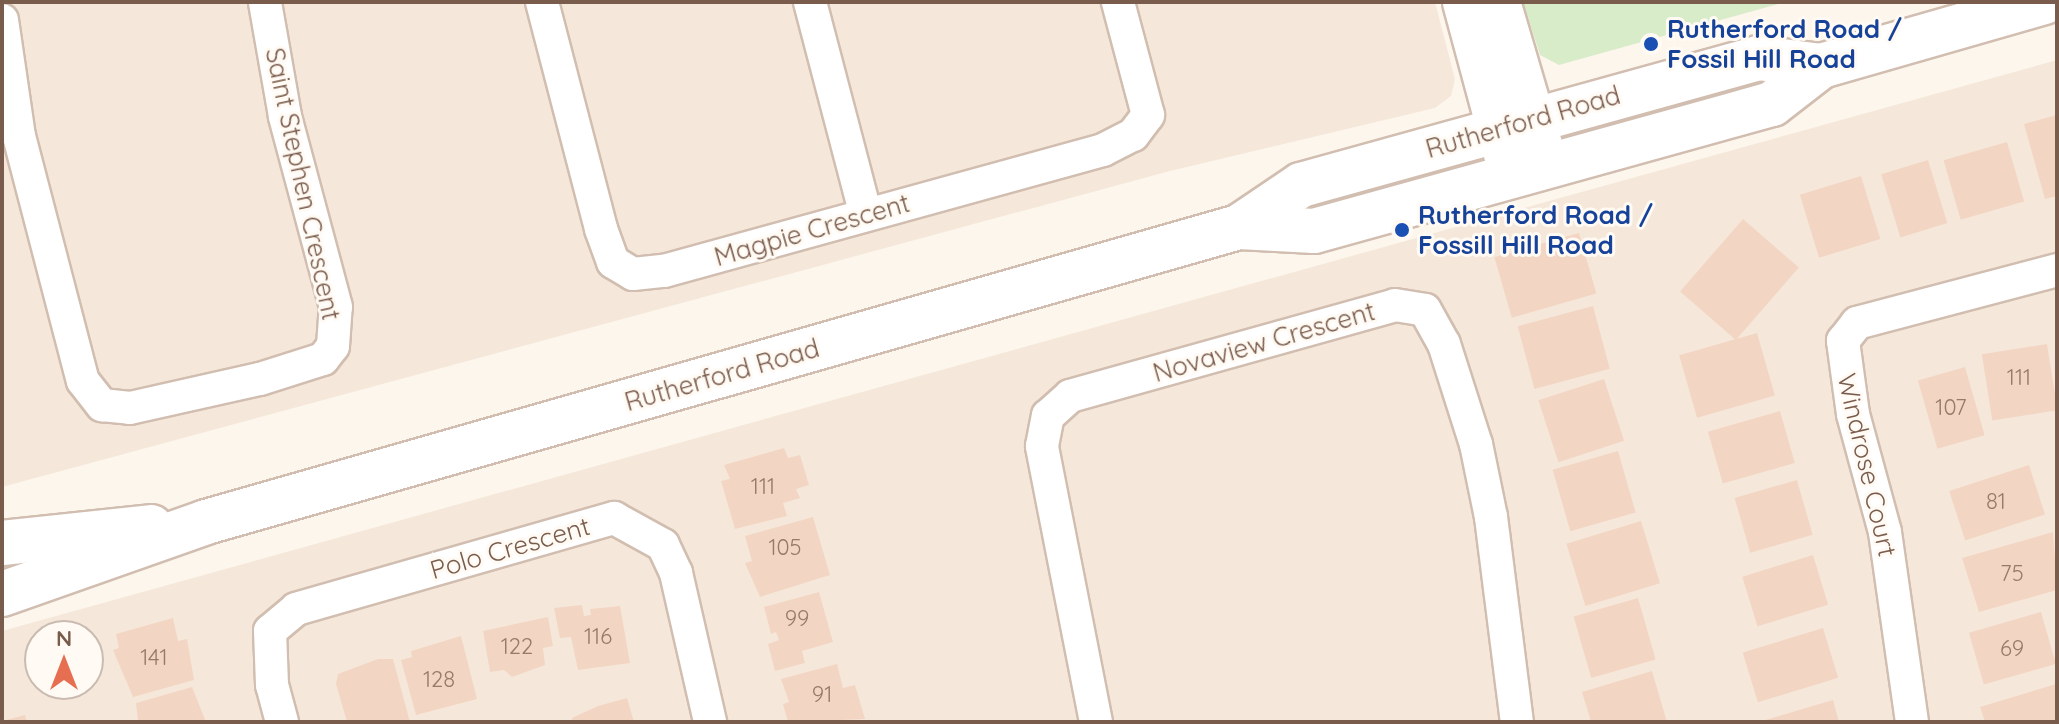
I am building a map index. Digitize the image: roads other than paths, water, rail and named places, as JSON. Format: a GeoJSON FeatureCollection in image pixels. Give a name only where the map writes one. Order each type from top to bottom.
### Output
{"type":"FeatureCollection","features":[{"type":"Feature","properties":{"kind":"main road"},"geometry":{"type":"LineString","coordinates":[[1465,2],[1516,124]]}},
{"type":"Feature","properties":{"kind":"main road"},"geometry":{"type":"LineString","coordinates":[[1498,2],[1516,124],[1529,171]]}},
{"type":"Feature","properties":{"kind":"main road","name":"Rutherford Road"},"geometry":{"type":"LineString","coordinates":[[1239,227],[1314,231],[1772,104],[1821,66],[2044,2]]}},
{"type":"Feature","properties":{"kind":"main road","name":"Rutherford Road"},"geometry":{"type":"LineString","coordinates":[[2,594],[206,522],[1239,227],[1301,185],[1758,58],[1821,66]]}},
{"type":"Feature","properties":{"kind":"main road","name":"Rutherford Road"},"geometry":{"type":"LineString","coordinates":[[2,543],[206,522]]}},
{"type":"Feature","properties":{"kind":"street","name":"Saint Stephen Crescent"},"geometry":{"type":"LineString","coordinates":[[2,20],[19,136],[83,381],[102,405],[130,408],[260,379],[323,359],[333,346],[336,307],[285,116],[265,2]]}},
{"type":"Feature","properties":{"kind":"street","name":"Magpie Crescent"},"geometry":{"type":"LineString","coordinates":[[542,2],[557,71],[613,262],[633,274],[664,271],[1103,150],[1133,135],[1148,115],[1118,2]]}},
{"type":"Feature","properties":{"kind":"street"},"geometry":{"type":"LineString","coordinates":[[810,2],[866,215]]}},
{"type":"Feature","properties":{"kind":"street","name":"Windrose Court"},"geometry":{"type":"LineString","coordinates":[[1912,722],[1885,532],[1853,414],[1843,341],[1857,323],[2057,270]]}},
{"type":"Feature","properties":{"kind":"street","name":"Novaview Crescent"},"geometry":{"type":"LineString","coordinates":[[1096,722],[1042,446],[1048,416],[1070,396],[1395,305],[1425,310],[1444,344],[1476,444],[1491,517],[1517,722]]}},
{"type":"Feature","properties":{"kind":"street","name":"Polo Crescent"},"geometry":{"type":"LineString","coordinates":[[282,722],[272,685],[270,631],[296,609],[614,518],[663,545],[676,573],[710,722]]}},
{"type":"Feature","properties":{"kind":"place","name":"Rutherford Road / Fossil Hill Road"},"geometry":{"type":"Point","coordinates":[1651,44]}},
{"type":"Feature","properties":{"kind":"place","name":"Rutherford Road / Fossill Hill Road"},"geometry":{"type":"Point","coordinates":[1402,230]}}]}
